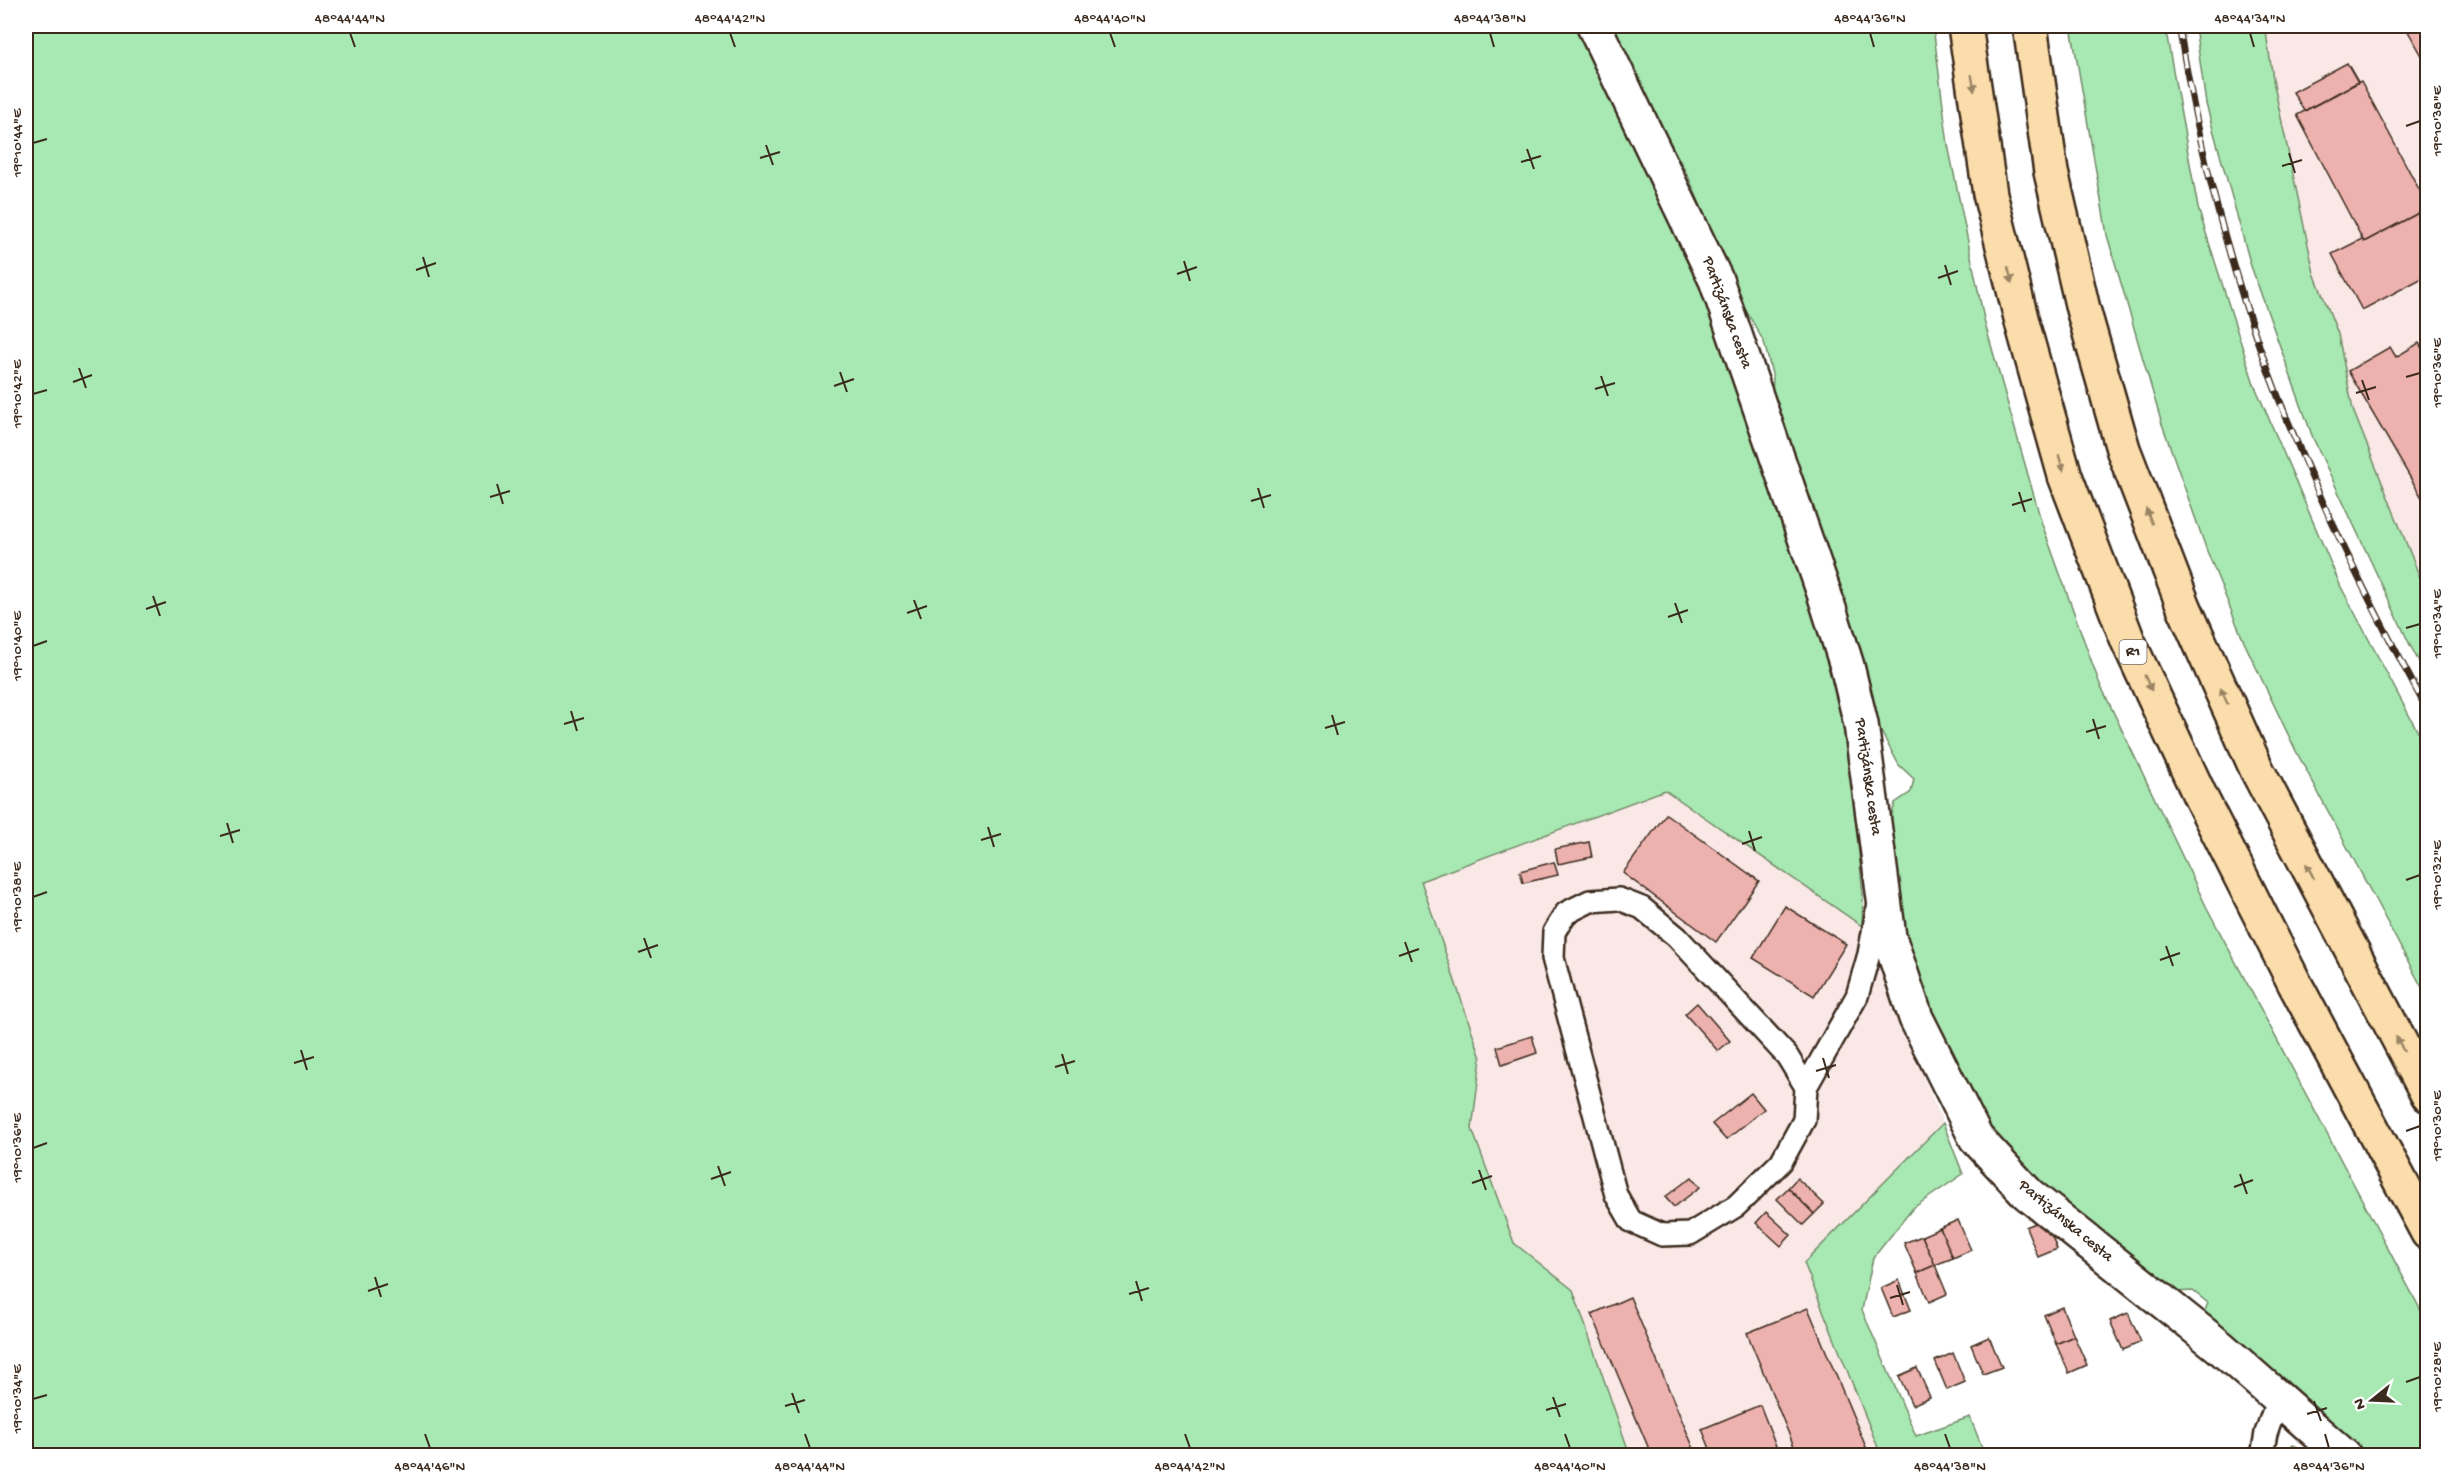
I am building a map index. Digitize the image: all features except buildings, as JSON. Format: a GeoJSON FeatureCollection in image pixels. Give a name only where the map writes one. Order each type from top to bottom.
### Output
{"type":"FeatureCollection","features":[{"type":"Feature","properties":{"kind":"highway","name":"R1"},"geometry":{"type":"LineString","coordinates":[[1965,26],[1990,194],[2023,326],[2065,476],[2128,641],[2200,798],[2295,984],[2427,1233]]}},
{"type":"Feature","properties":{"kind":"highway"},"geometry":{"type":"LineString","coordinates":[[2030,26],[2051,172],[2083,309],[2122,449],[2184,607],[2257,770],[2427,1095]]}},
{"type":"Feature","properties":{"kind":"street","name":"Partizánska cesta"},"geometry":{"type":"LineString","coordinates":[[1594,26],[1716,280],[1824,593],[1847,666],[1861,724],[1889,938],[1916,1018],[1976,1138],[2028,1194],[2220,1347],[2343,1455]]}},
{"type":"Feature","properties":{"kind":"lane"},"geometry":{"type":"LineString","coordinates":[[1806,1087],[1787,1056],[1677,937],[1642,908],[1619,900],[1590,901],[1566,913],[1554,932],[1553,958],[1616,1195],[1631,1221],[1662,1235],[1690,1234],[1736,1206],[1781,1162],[1804,1120],[1806,1087],[1857,996],[1869,954],[1882,884]]}},
{"type":"Feature","properties":{"kind":"lane"},"geometry":{"type":"LineString","coordinates":[[2262,1455],[2266,1434],[2286,1406]]}},
{"type":"Feature","properties":{"kind":"shaded area"},"geometry":{"type":"Polygon","coordinates":[[[2265,26],[2427,26],[2427,595],[2353,410],[2338,334],[2314,273],[2274,85],[2265,26]]]}},
{"type":"Feature","properties":{"kind":"shaded area"},"geometry":{"type":"Polygon","coordinates":[[[1665,789],[1862,926],[1943,1123],[1804,1263],[1881,1455],[1630,1455],[1573,1290],[1514,1243],[1472,1129],[1481,1058],[1421,881],[1665,789]]]}},
{"type":"Feature","properties":{"kind":"green space"},"geometry":{"type":"Polygon","coordinates":[[[26,26],[1578,26],[1703,288],[1830,650],[1851,773],[1863,895],[1862,926],[1665,790],[1421,881],[1481,1058],[1472,1129],[1514,1243],[1573,1290],[1630,1455],[26,1455],[26,26]]]}},
{"type":"Feature","properties":{"kind":"green space"},"geometry":{"type":"Polygon","coordinates":[[[1609,26],[1933,26],[1948,145],[1985,324],[2042,524],[2099,682],[2207,908],[2427,1322],[2427,1455],[2363,1455],[2204,1313],[2208,1303],[2193,1291],[2174,1292],[2065,1204],[2011,1156],[1972,1101],[1922,1015],[1901,921],[1890,821],[1895,803],[1911,792],[1914,779],[1899,765],[1865,702],[1771,405],[1773,378],[1764,342],[1740,300],[1689,178],[1609,26]]]}},
{"type":"Feature","properties":{"kind":"green space"},"geometry":{"type":"Polygon","coordinates":[[[2071,26],[2165,26],[2198,208],[2254,384],[2341,587],[2427,749],[2427,997],[2296,751],[2244,642],[2207,551],[2161,421],[2107,235],[2071,26]]]}},
{"type":"Feature","properties":{"kind":"green space"},"geometry":{"type":"Polygon","coordinates":[[[2195,26],[2265,26],[2274,85],[2314,273],[2338,334],[2353,410],[2427,595],[2427,677],[2313,438],[2251,266],[2206,104],[2195,26]]]}},
{"type":"Feature","properties":{"kind":"green space"},"geometry":{"type":"Polygon","coordinates":[[[1943,1123],[1963,1174],[1913,1208],[1873,1258],[1862,1310],[1916,1436],[1970,1417],[1985,1455],[1881,1455],[1804,1263],[1943,1123]]]}},
{"type":"Feature","properties":{"kind":"green space"},"geometry":{"type":"Polygon","coordinates":[[[2293,1445],[2315,1455],[2284,1455],[2293,1445]]]}},
{"type":"Feature","properties":{"kind":"railway"},"geometry":{"type":"LineString","coordinates":[[2179,26],[2194,109],[2213,192],[2248,314],[2262,354],[2298,446],[2338,536],[2428,711]]}}]}
